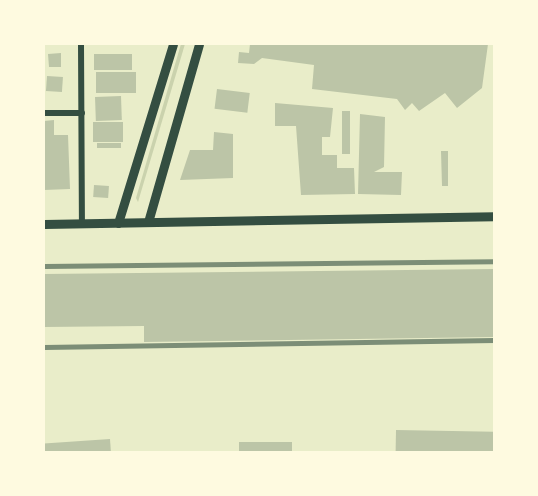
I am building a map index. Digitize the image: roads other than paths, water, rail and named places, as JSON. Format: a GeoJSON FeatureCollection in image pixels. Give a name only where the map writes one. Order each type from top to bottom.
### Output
{"type":"FeatureCollection","features":[{"type":"Feature","properties":{"kind":"street"},"geometry":{"type":"LineString","coordinates":[[81,44],[82,223]]}},
{"type":"Feature","properties":{"kind":"street"},"geometry":{"type":"LineString","coordinates":[[118,223],[173,44]]}},
{"type":"Feature","properties":{"kind":"street"},"geometry":{"type":"LineString","coordinates":[[148,222],[199,44]]}},
{"type":"Feature","properties":{"kind":"street"},"geometry":{"type":"LineString","coordinates":[[44,113],[82,113]]}},
{"type":"Feature","properties":{"kind":"street"},"geometry":{"type":"LineString","coordinates":[[44,224],[495,216]]}},
{"type":"Feature","properties":{"kind":"railway"},"geometry":{"type":"LineString","coordinates":[[44,266],[494,261]]}},
{"type":"Feature","properties":{"kind":"railway"},"geometry":{"type":"LineString","coordinates":[[44,347],[494,340]]}}]}
